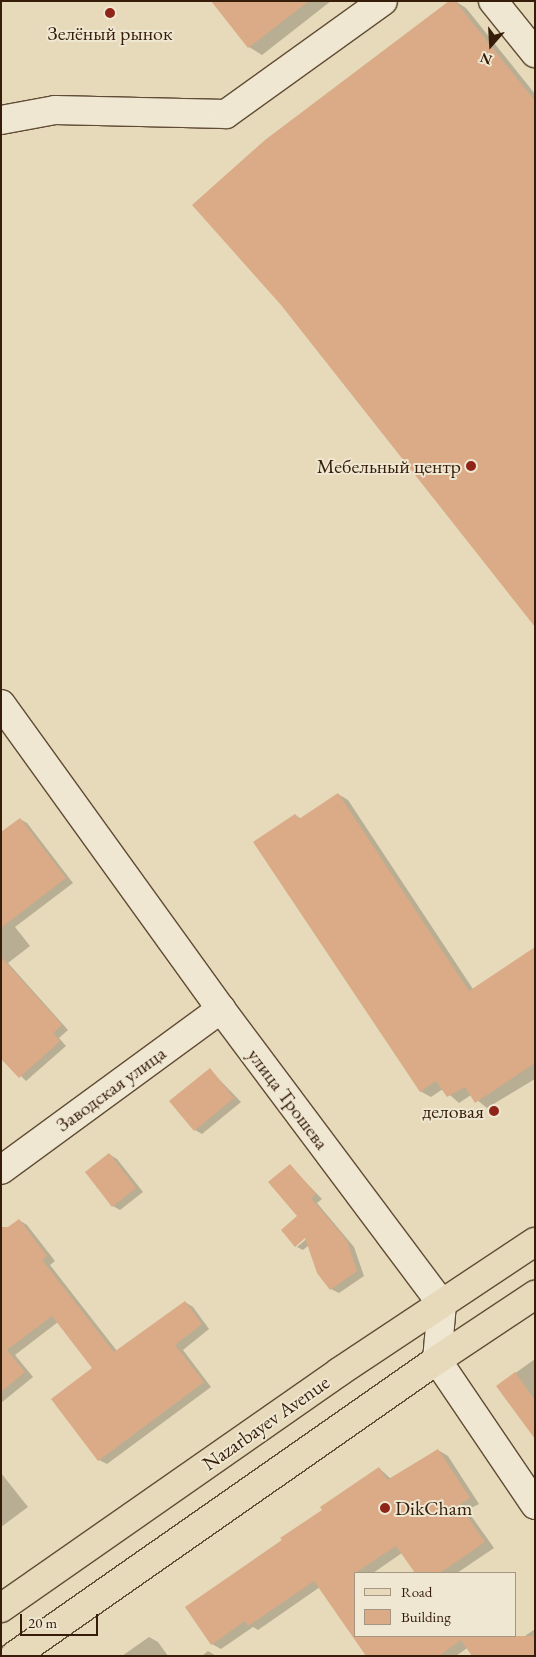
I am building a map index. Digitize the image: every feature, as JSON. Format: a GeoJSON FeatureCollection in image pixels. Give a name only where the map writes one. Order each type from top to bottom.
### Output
{"type":"FeatureCollection","features":[{"type":"Feature","properties":{"kind":"main road","name":"Nazarbayev Avenue"},"geometry":{"type":"LineString","coordinates":[[1,1608],[535,1242]]}},
{"type":"Feature","properties":{"kind":"main road"},"geometry":{"type":"LineString","coordinates":[[14,1656],[437,1360],[535,1295]]}},
{"type":"Feature","properties":{"kind":"street"},"geometry":{"type":"LineString","coordinates":[[10,117],[55,110],[226,114],[383,1]]}},
{"type":"Feature","properties":{"kind":"street"},"geometry":{"type":"LineString","coordinates":[[493,1],[535,53]]}},
{"type":"Feature","properties":{"kind":"street","name":"улица Трошева"},"geometry":{"type":"LineString","coordinates":[[1,704],[221,1010],[442,1304]]}},
{"type":"Feature","properties":{"kind":"street","name":"Заводская улица"},"geometry":{"type":"LineString","coordinates":[[1,1170],[221,1010]]}},
{"type":"Feature","properties":{"kind":"street"},"geometry":{"type":"LineString","coordinates":[[442,1304],[437,1360],[535,1505]]}},
{"type":"Feature","properties":{"kind":"building"},"geometry":{"type":"Polygon","coordinates":[[[211,1],[309,1],[248,48],[211,1]]]}},
{"type":"Feature","properties":{"kind":"building","name":"Мебельный центр"},"geometry":{"type":"Polygon","coordinates":[[[449,1],[455,1],[535,101],[535,627],[281,305],[192,205],[265,140],[449,1]]]}},
{"type":"Feature","properties":{"kind":"building"},"geometry":{"type":"Polygon","coordinates":[[[338,793],[469,991],[535,947],[535,1063],[475,1103],[465,1087],[447,1097],[436,1081],[420,1092],[253,842],[295,814],[299,819],[338,793]]]}},
{"type":"Feature","properties":{"kind":"building"},"geometry":{"type":"Polygon","coordinates":[[[20,818],[66,878],[1,928],[1,832],[20,818]]]}},
{"type":"Feature","properties":{"kind":"building"},"geometry":{"type":"Polygon","coordinates":[[[1,957],[62,1025],[53,1033],[60,1041],[19,1078],[1,1059],[1,957]]]}},
{"type":"Feature","properties":{"kind":"building"},"geometry":{"type":"Polygon","coordinates":[[[210,1068],[234,1098],[194,1131],[169,1101],[210,1068]]]}},
{"type":"Feature","properties":{"kind":"building"},"geometry":{"type":"Polygon","coordinates":[[[109,1153],[136,1188],[112,1207],[85,1172],[109,1153]]]}},
{"type":"Feature","properties":{"kind":"building"},"geometry":{"type":"Polygon","coordinates":[[[290,1164],[316,1194],[311,1198],[347,1241],[357,1271],[330,1290],[317,1273],[305,1238],[295,1247],[281,1230],[297,1216],[268,1182],[290,1164]]]}},
{"type":"Feature","properties":{"kind":"building"},"geometry":{"type":"Polygon","coordinates":[[[19,1219],[47,1256],[42,1260],[114,1352],[185,1301],[202,1324],[175,1345],[204,1382],[98,1461],[51,1399],[92,1368],[52,1316],[7,1350],[25,1372],[1,1392],[1,1227],[8,1227],[19,1219]]]}},
{"type":"Feature","properties":{"kind":"building"},"geometry":{"type":"Polygon","coordinates":[[[515,1372],[535,1400],[535,1439],[496,1386],[515,1372]]]}},
{"type":"Feature","properties":{"kind":"building"},"geometry":{"type":"Polygon","coordinates":[[[438,1449],[470,1498],[459,1505],[485,1542],[441,1572],[414,1572],[396,1546],[354,1572],[354,1637],[535,1636],[535,1656],[472,1656],[461,1640],[439,1656],[366,1656],[314,1581],[248,1626],[245,1621],[211,1645],[185,1607],[282,1540],[280,1538],[322,1510],[320,1507],[379,1467],[387,1480],[438,1449]]]}},
{"type":"Feature","properties":{"kind":"place","name":"Зелёный рынок"},"geometry":{"type":"Point","coordinates":[110,13]}},
{"type":"Feature","properties":{"kind":"place","name":"Мебельный центр"},"geometry":{"type":"Point","coordinates":[471,466]}},
{"type":"Feature","properties":{"kind":"place","name":"деловая"},"geometry":{"type":"Point","coordinates":[494,1111]}},
{"type":"Feature","properties":{"kind":"place","name":"DikCham"},"geometry":{"type":"Point","coordinates":[385,1508]}}]}
